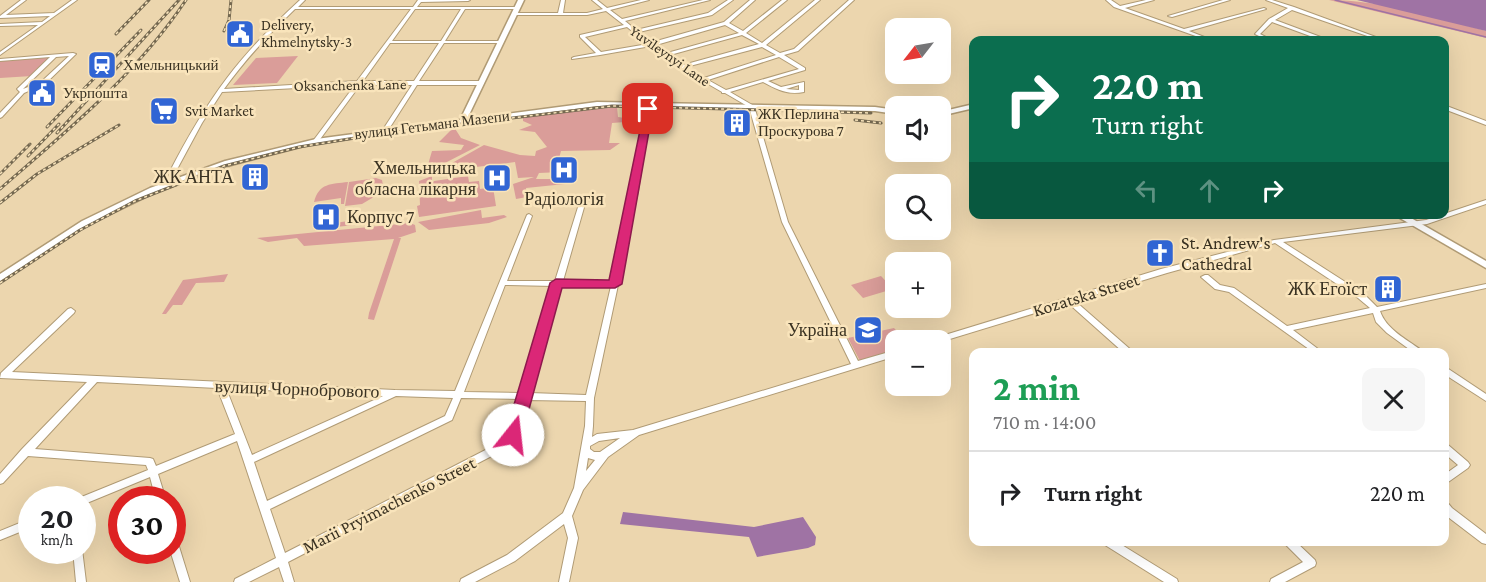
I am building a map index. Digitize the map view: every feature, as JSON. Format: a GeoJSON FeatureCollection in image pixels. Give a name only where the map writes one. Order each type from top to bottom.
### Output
{"type":"FeatureCollection","features":[{"type":"Feature","properties":{"kind":"main road"},"geometry":{"type":"LineString","coordinates":[[463,121],[521,0]]}},
{"type":"Feature","properties":{"kind":"main road","name":"вулиця Гетьмана Мазепи"},"geometry":{"type":"LineString","coordinates":[[0,278],[85,223],[174,182],[267,151],[316,141],[606,104],[885,110]]}},
{"type":"Feature","properties":{"kind":"main road"},"geometry":{"type":"LineString","coordinates":[[951,111],[969,107]]}},
{"type":"Feature","properties":{"kind":"main road"},"geometry":{"type":"LineString","coordinates":[[1405,219],[1486,265]]}},
{"type":"Feature","properties":{"kind":"street"},"geometry":{"type":"LineString","coordinates":[[1,17],[24,0]]}},
{"type":"Feature","properties":{"kind":"street"},"geometry":{"type":"LineString","coordinates":[[0,54],[75,0]]}},
{"type":"Feature","properties":{"kind":"street"},"geometry":{"type":"LineString","coordinates":[[174,182],[172,173],[204,113],[219,91],[250,51],[303,0]]}},
{"type":"Feature","properties":{"kind":"street"},"geometry":{"type":"LineString","coordinates":[[354,8],[362,0]]}},
{"type":"Feature","properties":{"kind":"street"},"geometry":{"type":"LineString","coordinates":[[316,141],[419,1],[468,0]]}},
{"type":"Feature","properties":{"kind":"street"},"geometry":{"type":"LineString","coordinates":[[560,14],[563,0]]}},
{"type":"Feature","properties":{"kind":"street","name":"Yuvileynyi Lane"},"geometry":{"type":"LineString","coordinates":[[594,0],[682,67],[751,106]]}},
{"type":"Feature","properties":{"kind":"street"},"geometry":{"type":"LineString","coordinates":[[294,8],[464,8],[588,14],[647,0]]}},
{"type":"Feature","properties":{"kind":"street"},"geometry":{"type":"LineString","coordinates":[[621,21],[708,0]]}},
{"type":"Feature","properties":{"kind":"street"},"geometry":{"type":"LineString","coordinates":[[634,32],[710,14],[731,0]]}},
{"type":"Feature","properties":{"kind":"street"},"geometry":{"type":"LineString","coordinates":[[574,58],[651,44],[726,23],[753,0]]}},
{"type":"Feature","properties":{"kind":"street"},"geometry":{"type":"LineString","coordinates":[[665,55],[743,33],[785,0]]}},
{"type":"Feature","properties":{"kind":"street"},"geometry":{"type":"LineString","coordinates":[[682,67],[762,45],[818,0]]}},
{"type":"Feature","properties":{"kind":"street"},"geometry":{"type":"LineString","coordinates":[[702,80],[796,50],[852,0]]}},
{"type":"Feature","properties":{"kind":"street"},"geometry":{"type":"LineString","coordinates":[[1108,0],[1121,8],[1200,36]]}},
{"type":"Feature","properties":{"kind":"street"},"geometry":{"type":"LineString","coordinates":[[1121,8],[1152,0]]}},
{"type":"Feature","properties":{"kind":"street"},"geometry":{"type":"LineString","coordinates":[[1170,16],[1228,0]]}},
{"type":"Feature","properties":{"kind":"street"},"geometry":{"type":"LineString","coordinates":[[1268,0],[1371,36]]}},
{"type":"Feature","properties":{"kind":"street"},"geometry":{"type":"LineString","coordinates":[[385,131],[464,8]]}},
{"type":"Feature","properties":{"kind":"street"},"geometry":{"type":"LineString","coordinates":[[1261,36],[1257,34],[1272,20],[1292,8]]}},
{"type":"Feature","properties":{"kind":"street"},"geometry":{"type":"LineString","coordinates":[[1186,30],[1264,9]]}},
{"type":"Feature","properties":{"kind":"street"},"geometry":{"type":"LineString","coordinates":[[1,17],[56,14]]}},
{"type":"Feature","properties":{"kind":"street"},"geometry":{"type":"LineString","coordinates":[[710,14],[803,69],[724,92]]}},
{"type":"Feature","properties":{"kind":"street"},"geometry":{"type":"LineString","coordinates":[[1272,20],[1314,36]]}},
{"type":"Feature","properties":{"kind":"street"},"geometry":{"type":"LineString","coordinates":[[0,26],[44,23]]}},
{"type":"Feature","properties":{"kind":"street"},"geometry":{"type":"LineString","coordinates":[[600,54],[582,36],[627,26]]}},
{"type":"Feature","properties":{"kind":"street"},"geometry":{"type":"LineString","coordinates":[[388,42],[501,42]]}},
{"type":"Feature","properties":{"kind":"street"},"geometry":{"type":"LineString","coordinates":[[0,60],[74,54],[43,83],[22,92],[0,116]]}},
{"type":"Feature","properties":{"kind":"street"},"geometry":{"type":"LineString","coordinates":[[22,92],[20,89],[54,56]]}},
{"type":"Feature","properties":{"kind":"street"},"geometry":{"type":"LineString","coordinates":[[765,81],[779,89]]}},
{"type":"Feature","properties":{"kind":"street","name":"Oksanchenka Lane"},"geometry":{"type":"LineString","coordinates":[[219,91],[357,83],[481,83]]}},
{"type":"Feature","properties":{"kind":"street"},"geometry":{"type":"LineString","coordinates":[[751,106],[785,222],[856,364]]}},
{"type":"Feature","properties":{"kind":"street"},"geometry":{"type":"LineString","coordinates":[[465,582],[511,558],[567,516],[579,488],[589,426],[590,398],[615,284],[648,109]]}},
{"type":"Feature","properties":{"kind":"street"},"geometry":{"type":"LineString","coordinates":[[1449,109],[1486,123]]}},
{"type":"Feature","properties":{"kind":"street","name":"Kozatska Street"},"geometry":{"type":"LineString","coordinates":[[1449,214],[1486,201]]}},
{"type":"Feature","properties":{"kind":"street","name":"Marii Pryimachenko Street"},"geometry":{"type":"LineString","coordinates":[[239,582],[506,444],[513,435],[556,283],[582,204]]}},
{"type":"Feature","properties":{"kind":"street"},"geometry":{"type":"LineString","coordinates":[[265,507],[449,418],[529,216]]}},
{"type":"Feature","properties":{"kind":"street","name":"Kozatska Street"},"geometry":{"type":"LineString","coordinates":[[951,336],[1276,241],[1413,224],[1435,219]]}},
{"type":"Feature","properties":{"kind":"street"},"geometry":{"type":"LineString","coordinates":[[1276,241],[1361,296],[1375,309],[1384,326],[1413,348]]}},
{"type":"Feature","properties":{"kind":"street"},"geometry":{"type":"LineString","coordinates":[[1204,277],[1218,287],[1231,290],[1312,348]]}},
{"type":"Feature","properties":{"kind":"street"},"geometry":{"type":"LineString","coordinates":[[503,283],[615,284]]}},
{"type":"Feature","properties":{"kind":"street"},"geometry":{"type":"LineString","coordinates":[[1285,329],[1486,286]]}},
{"type":"Feature","properties":{"kind":"street"},"geometry":{"type":"LineString","coordinates":[[1070,301],[1123,348]]}},
{"type":"Feature","properties":{"kind":"street"},"geometry":{"type":"LineString","coordinates":[[2,377],[71,311]]}},
{"type":"Feature","properties":{"kind":"street"},"geometry":{"type":"LineString","coordinates":[[586,448],[593,439],[636,432],[885,356]]}},
{"type":"Feature","properties":{"kind":"street"},"geometry":{"type":"LineString","coordinates":[[1449,372],[1486,398]]}},
{"type":"Feature","properties":{"kind":"street","name":"вулиця Чорнобрового"},"geometry":{"type":"LineString","coordinates":[[2,377],[395,393],[590,398]]}},
{"type":"Feature","properties":{"kind":"street"},"geometry":{"type":"LineString","coordinates":[[0,480],[94,380]]}},
{"type":"Feature","properties":{"kind":"street"},"geometry":{"type":"LineString","coordinates":[[221,386],[249,460],[289,582]]}},
{"type":"Feature","properties":{"kind":"street"},"geometry":{"type":"LineString","coordinates":[[249,460],[395,393]]}},
{"type":"Feature","properties":{"kind":"street"},"geometry":{"type":"LineString","coordinates":[[589,426],[610,444],[607,453]]}},
{"type":"Feature","properties":{"kind":"street"},"geometry":{"type":"LineString","coordinates":[[579,488],[607,453],[636,432]]}},
{"type":"Feature","properties":{"kind":"street"},"geometry":{"type":"LineString","coordinates":[[25,452],[151,467],[171,465],[240,436]]}},
{"type":"Feature","properties":{"kind":"street"},"geometry":{"type":"LineString","coordinates":[[586,448],[595,457],[607,453]]}},
{"type":"Feature","properties":{"kind":"street"},"geometry":{"type":"LineString","coordinates":[[1449,451],[1465,465],[1449,478]]}},
{"type":"Feature","properties":{"kind":"street"},"geometry":{"type":"LineString","coordinates":[[151,467],[157,486]]}},
{"type":"Feature","properties":{"kind":"street"},"geometry":{"type":"LineString","coordinates":[[96,494],[151,467]]}},
{"type":"Feature","properties":{"kind":"street"},"geometry":{"type":"LineString","coordinates":[[1449,512],[1486,540]]}},
{"type":"Feature","properties":{"kind":"street"},"geometry":{"type":"LineString","coordinates":[[564,582],[573,538],[567,516]]}},
{"type":"Feature","properties":{"kind":"street"},"geometry":{"type":"LineString","coordinates":[[0,536],[18,528]]}},
{"type":"Feature","properties":{"kind":"street"},"geometry":{"type":"LineString","coordinates":[[1115,546],[1173,582]]}},
{"type":"Feature","properties":{"kind":"street"},"geometry":{"type":"LineString","coordinates":[[1275,582],[1311,563],[1294,546]]}},
{"type":"Feature","properties":{"kind":"street"},"geometry":{"type":"LineString","coordinates":[[79,564],[81,582]]}},
{"type":"Feature","properties":{"kind":"street"},"geometry":{"type":"LineString","coordinates":[[179,564],[185,582]]}},
{"type":"Feature","properties":{"kind":"shaded area"},"geometry":{"type":"Polygon","coordinates":[[[1329,0],[1388,6],[1428,15],[1486,31],[1486,38],[1329,0]]]}},
{"type":"Feature","properties":{"kind":"shaded area"},"geometry":{"type":"Polygon","coordinates":[[[1357,0],[1486,0],[1486,31],[1357,0]]]}},
{"type":"Feature","properties":{"kind":"shaded area"},"geometry":{"type":"Polygon","coordinates":[[[54,56],[32,76],[0,78],[0,60],[54,56]]]}},
{"type":"Feature","properties":{"kind":"shaded area"},"geometry":{"type":"Polygon","coordinates":[[[298,56],[277,83],[233,85],[256,58],[298,56]]]}},
{"type":"Feature","properties":{"kind":"shaded area"},"geometry":{"type":"Polygon","coordinates":[[[617,107],[618,117],[625,118],[625,122],[612,123],[609,143],[620,143],[610,150],[561,151],[557,166],[563,166],[561,172],[539,173],[536,179],[564,179],[565,184],[526,188],[527,197],[516,199],[513,184],[534,177],[518,178],[515,162],[436,172],[484,145],[520,155],[535,156],[536,151],[547,147],[535,132],[519,130],[532,125],[523,121],[523,117],[617,107]]]}},
{"type":"Feature","properties":{"kind":"shaded area"},"geometry":{"type":"Polygon","coordinates":[[[454,127],[461,138],[480,145],[443,164],[427,168],[432,151],[461,150],[464,145],[439,142],[454,127]]]}},
{"type":"Feature","properties":{"kind":"shaded area"},"geometry":{"type":"Polygon","coordinates":[[[432,176],[432,184],[434,181],[468,176],[469,182],[479,181],[480,189],[493,187],[496,206],[419,217],[417,206],[420,205],[419,181],[432,176]]]}},
{"type":"Feature","properties":{"kind":"shaded area"},"geometry":{"type":"Polygon","coordinates":[[[376,178],[382,180],[384,191],[362,204],[345,206],[349,182],[376,178]]]}},
{"type":"Feature","properties":{"kind":"shaded area"},"geometry":{"type":"Polygon","coordinates":[[[348,182],[344,204],[341,204],[341,198],[314,202],[322,188],[331,184],[348,182]]]}},
{"type":"Feature","properties":{"kind":"shaded area"},"geometry":{"type":"Polygon","coordinates":[[[481,210],[482,218],[504,215],[507,217],[489,223],[429,230],[418,222],[481,210]]]}},
{"type":"Feature","properties":{"kind":"shaded area"},"geometry":{"type":"Polygon","coordinates":[[[385,214],[398,218],[394,221],[326,228],[327,224],[356,220],[379,221],[364,220],[365,217],[385,214]]]}},
{"type":"Feature","properties":{"kind":"shaded area"},"geometry":{"type":"Polygon","coordinates":[[[410,223],[415,225],[416,232],[398,238],[401,238],[374,320],[368,319],[369,313],[394,239],[304,246],[297,238],[268,242],[257,238],[410,223]]]}},
{"type":"Feature","properties":{"kind":"shaded area"},"geometry":{"type":"Polygon","coordinates":[[[228,274],[224,282],[196,283],[182,305],[173,305],[166,314],[162,314],[183,280],[228,274]]]}},
{"type":"Feature","properties":{"kind":"shaded area"},"geometry":{"type":"Polygon","coordinates":[[[881,276],[885,280],[885,291],[863,298],[851,285],[881,276]]]}},
{"type":"Feature","properties":{"kind":"shaded area"},"geometry":{"type":"Polygon","coordinates":[[[894,328],[896,330],[885,330],[885,353],[860,361],[848,338],[894,328]]]}},
{"type":"Feature","properties":{"kind":"shaded area"},"geometry":{"type":"Polygon","coordinates":[[[623,512],[754,527],[803,517],[816,537],[815,545],[757,557],[749,537],[620,524],[623,512]]]}},
{"type":"Feature","properties":{"kind":"waterway"},"geometry":{"type":"LineString","coordinates":[[1335,0],[1486,37]]}},
{"type":"Feature","properties":{"kind":"railway"},"geometry":{"type":"LineString","coordinates":[[116,34],[149,0]]}},
{"type":"Feature","properties":{"kind":"railway"},"geometry":{"type":"LineString","coordinates":[[57,133],[179,0]]}},
{"type":"Feature","properties":{"kind":"railway"},"geometry":{"type":"LineString","coordinates":[[0,189],[76,123],[123,77],[145,53],[186,0]]}},
{"type":"Feature","properties":{"kind":"railway"},"geometry":{"type":"LineString","coordinates":[[224,31],[229,20],[231,0]]}},
{"type":"Feature","properties":{"kind":"railway"},"geometry":{"type":"LineString","coordinates":[[47,127],[141,30]]}},
{"type":"Feature","properties":{"kind":"railway"},"geometry":{"type":"LineString","coordinates":[[0,283],[80,230],[135,201],[224,166],[299,147],[386,133],[612,106],[871,113]]}},
{"type":"Feature","properties":{"kind":"railway"},"geometry":{"type":"LineString","coordinates":[[855,120],[881,123]]}},
{"type":"Feature","properties":{"kind":"railway"},"geometry":{"type":"LineString","coordinates":[[28,156],[59,124]]}},
{"type":"Feature","properties":{"kind":"railway"},"geometry":{"type":"LineString","coordinates":[[0,203],[37,174],[119,125]]}},
{"type":"Feature","properties":{"kind":"railway"},"geometry":{"type":"LineString","coordinates":[[0,174],[30,144]]}},
{"type":"Feature","properties":{"kind":"place","name":"Delivery, Khmelnytsky-3"},"geometry":{"type":"Point","coordinates":[240,34]}},
{"type":"Feature","properties":{"kind":"place","name":"Хмельницький"},"geometry":{"type":"Point","coordinates":[102,65]}},
{"type":"Feature","properties":{"kind":"place","name":"Укрпошта"},"geometry":{"type":"Point","coordinates":[42,93]}},
{"type":"Feature","properties":{"kind":"place","name":"Svit Market"},"geometry":{"type":"Point","coordinates":[164,111]}},
{"type":"Feature","properties":{"kind":"place","name":"ЖК Перлина Проскурова 7"},"geometry":{"type":"Point","coordinates":[737,123]}},
{"type":"Feature","properties":{"kind":"place","name":"Радіологія"},"geometry":{"type":"Point","coordinates":[564,170]}},
{"type":"Feature","properties":{"kind":"place","name":"ЖК АНТА"},"geometry":{"type":"Point","coordinates":[255,177]}},
{"type":"Feature","properties":{"kind":"place","name":"Хмельницька обласна лікарня"},"geometry":{"type":"Point","coordinates":[497,178]}},
{"type":"Feature","properties":{"kind":"place","name":"Корпус 7"},"geometry":{"type":"Point","coordinates":[326,217]}},
{"type":"Feature","properties":{"kind":"place","name":"St. Andrew's Cathedral"},"geometry":{"type":"Point","coordinates":[1160,253]}},
{"type":"Feature","properties":{"kind":"place","name":"ЖК Егоїст"},"geometry":{"type":"Point","coordinates":[1388,289]}},
{"type":"Feature","properties":{"kind":"place","name":"Україна"},"geometry":{"type":"Point","coordinates":[868,330]}},
{"type":"Feature","properties":{"kind":"route"},"geometry":{"type":"LineString","coordinates":[[513,435],[556,283],[615,284],[648,109]]}}]}
